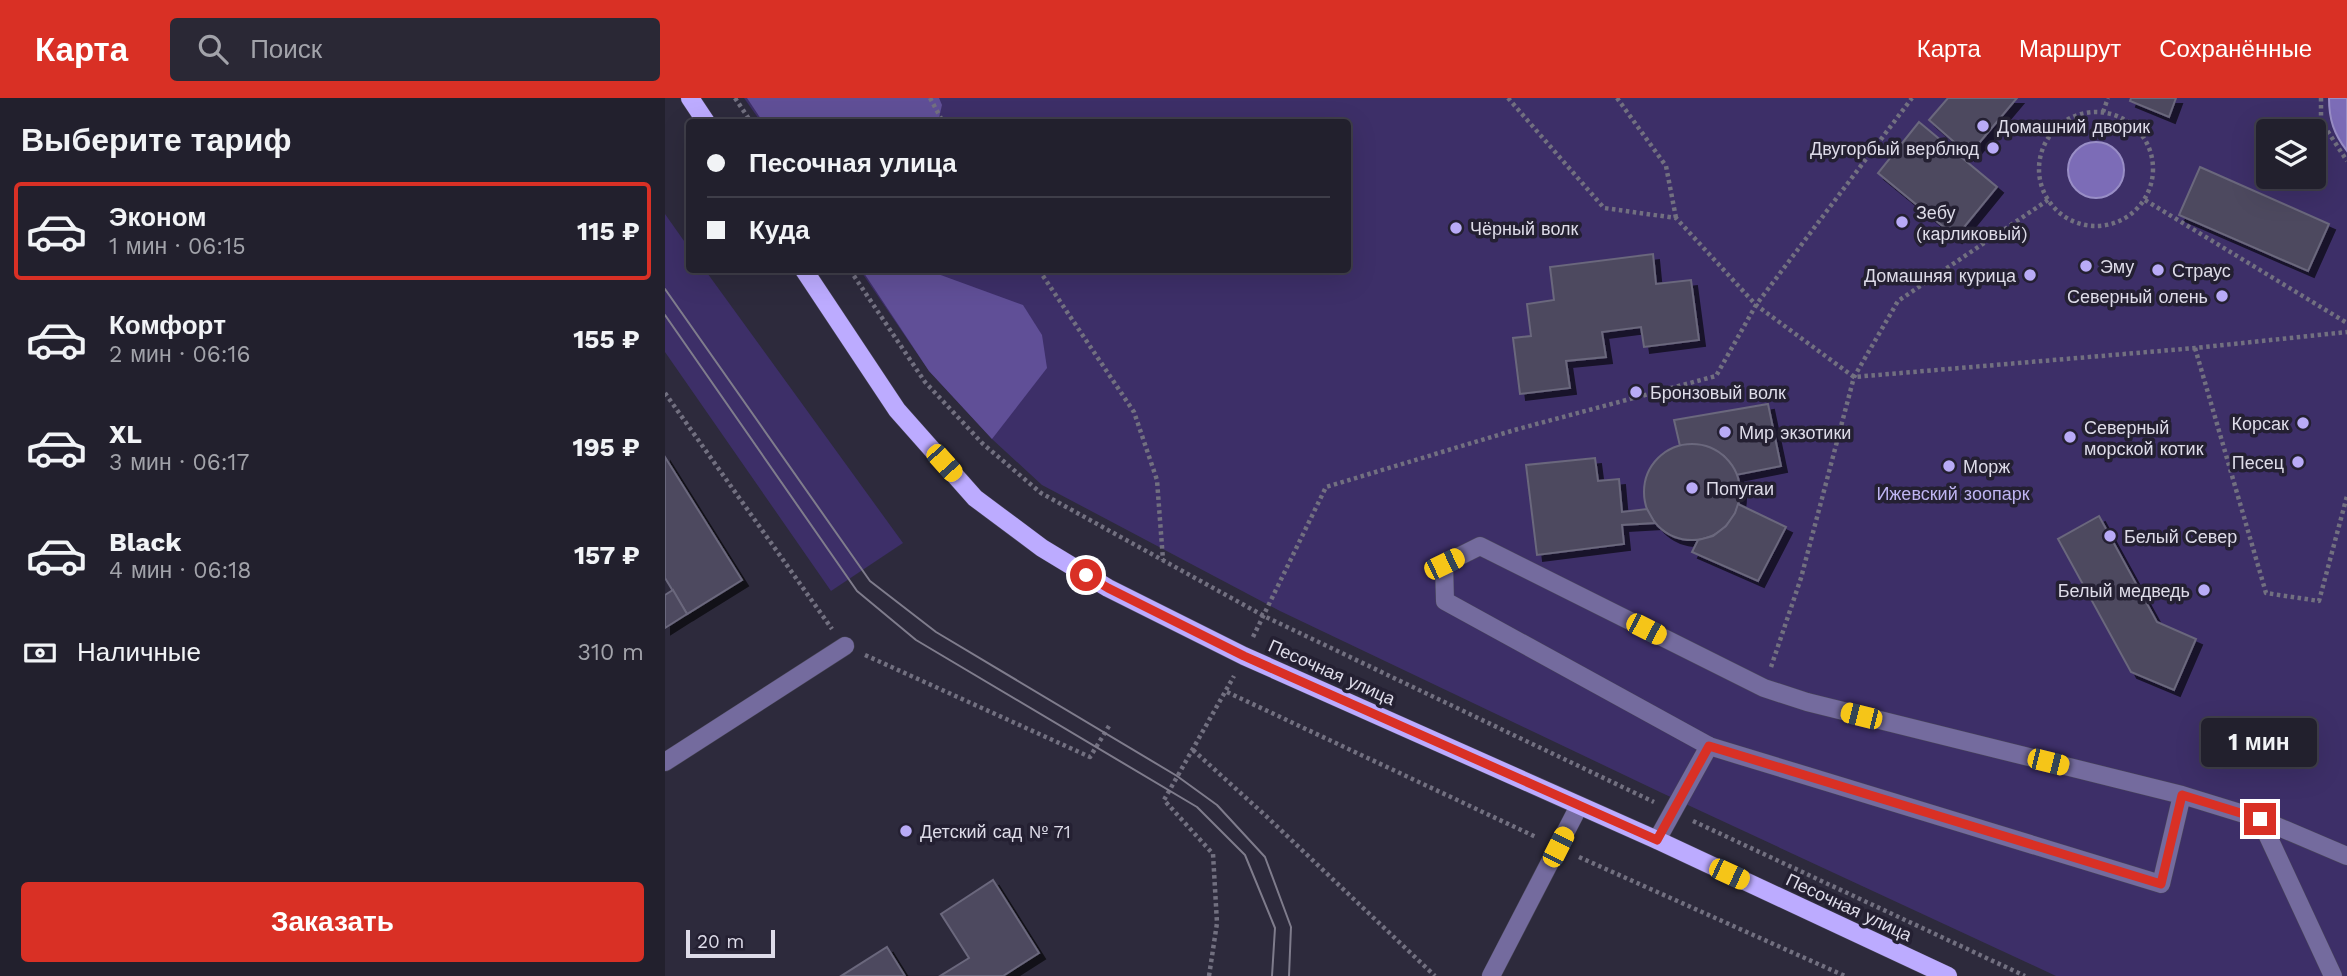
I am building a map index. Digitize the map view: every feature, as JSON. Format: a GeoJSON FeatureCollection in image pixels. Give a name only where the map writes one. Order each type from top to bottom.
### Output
{"type":"FeatureCollection","features":[{"type":"Feature","properties":{"kind":"main road"},"geometry":{"type":"LineString","coordinates":[[690,98],[704,119]]}},
{"type":"Feature","properties":{"kind":"main road","name":"Песочная улица"},"geometry":{"type":"LineString","coordinates":[[806,273],[897,410],[975,499],[1042,548],[1108,588],[1244,656],[1657,840],[1948,976]]}},
{"type":"Feature","properties":{"kind":"street"},"geometry":{"type":"LineString","coordinates":[[2182,795],[2161,884],[1709,746],[1445,601],[1444,564],[1480,546],[1764,688],[1807,702],[2182,795],[2260,819],[2347,856]]}},
{"type":"Feature","properties":{"kind":"street"},"geometry":{"type":"LineString","coordinates":[[665,762],[845,646]]}},
{"type":"Feature","properties":{"kind":"street"},"geometry":{"type":"LineString","coordinates":[[1657,840],[1709,746]]}},
{"type":"Feature","properties":{"kind":"street"},"geometry":{"type":"LineString","coordinates":[[1491,976],[1579,806]]}},
{"type":"Feature","properties":{"kind":"street"},"geometry":{"type":"LineString","coordinates":[[2260,819],[2333,976]]}},
{"type":"Feature","properties":{"kind":"path"},"geometry":{"type":"LineString","coordinates":[[735,98],[749,119]]}},
{"type":"Feature","properties":{"kind":"path"},"geometry":{"type":"LineString","coordinates":[[930,98],[941,119]]}},
{"type":"Feature","properties":{"kind":"path"},"geometry":{"type":"LineString","coordinates":[[1508,98],[1604,208],[1676,218]]}},
{"type":"Feature","properties":{"kind":"path"},"geometry":{"type":"LineString","coordinates":[[1617,98],[1666,166],[1676,218],[1756,305],[1854,377],[2195,348],[2347,332]]}},
{"type":"Feature","properties":{"kind":"path"},"geometry":{"type":"LineString","coordinates":[[1209,976],[1217,923],[1213,854],[1164,800],[1227,692],[1326,488],[1518,429],[1716,376],[1756,305],[1912,98]]}},
{"type":"Feature","properties":{"kind":"path"},"geometry":{"type":"LineString","coordinates":[[2103,112],[2108,98]]}},
{"type":"Feature","properties":{"kind":"path"},"geometry":{"type":"LineString","coordinates":[[2321,98],[2321,121],[2347,161]]}},
{"type":"Feature","properties":{"kind":"path"},"geometry":{"type":"LineString","coordinates":[[2103,112],[2121,117],[2137,129],[2148,144],[2153,163],[2152,182],[2145,200],[2124,219],[2097,227],[2077,223],[2061,215],[2047,200],[2041,187],[2039,172],[2045,143],[2055,129],[2069,118],[2085,113],[2103,112]]}},
{"type":"Feature","properties":{"kind":"path"},"geometry":{"type":"LineString","coordinates":[[1764,688],[1801,578],[1854,377],[1898,301],[2047,200]]}},
{"type":"Feature","properties":{"kind":"path"},"geometry":{"type":"LineString","coordinates":[[2145,200],[2347,323]]}},
{"type":"Feature","properties":{"kind":"path"},"geometry":{"type":"LineString","coordinates":[[852,273],[925,382],[983,444],[1041,493],[1263,616],[2025,976]]}},
{"type":"Feature","properties":{"kind":"path"},"geometry":{"type":"LineString","coordinates":[[1041,273],[1134,412],[1157,480],[1163,561]]}},
{"type":"Feature","properties":{"kind":"path"},"geometry":{"type":"LineString","coordinates":[[2195,348],[2266,593],[2319,601],[2347,496]]}},
{"type":"Feature","properties":{"kind":"path"},"geometry":{"type":"LineString","coordinates":[[665,393],[845,646],[1090,757],[1109,726]]}},
{"type":"Feature","properties":{"kind":"path"},"geometry":{"type":"LineString","coordinates":[[1193,750],[1435,976]]}},
{"type":"Feature","properties":{"kind":"green space","name":"Ижевский зоопарк"},"geometry":{"type":"Polygon","coordinates":[[[744,98],[2347,98],[2347,976],[2056,976],[1662,793],[1280,611],[1042,485],[992,439],[929,371],[862,273],[1351,273],[1351,119],[759,119],[744,98]]]}},
{"type":"Feature","properties":{"kind":"green space"},"geometry":{"type":"Polygon","coordinates":[[[665,214],[686,244],[686,273],[707,273],[903,543],[831,591],[665,352],[665,214]]]}},
{"type":"Feature","properties":{"kind":"shaded area"},"geometry":{"type":"Polygon","coordinates":[[[747,98],[939,98],[942,105],[939,119],[761,119],[747,98]]]}},
{"type":"Feature","properties":{"kind":"shaded area"},"geometry":{"type":"Polygon","coordinates":[[[2329,98],[2347,98],[2347,151],[2333,126],[2329,98]]]}},
{"type":"Feature","properties":{"kind":"shaded area"},"geometry":{"type":"Polygon","coordinates":[[[2096,142],[2107,144],[2116,150],[2122,159],[2122,181],[2116,190],[2107,196],[2096,198],[2085,196],[2076,190],[2070,181],[2068,170],[2070,159],[2076,150],[2085,144],[2096,142]]]}},
{"type":"Feature","properties":{"kind":"shaded area"},"geometry":{"type":"Polygon","coordinates":[[[864,273],[935,273],[1023,305],[1042,335],[1047,368],[992,439],[929,371],[864,273]]]}},
{"type":"Feature","properties":{"kind":"building"},"geometry":{"type":"Polygon","coordinates":[[[1948,98],[2017,98],[1969,155],[1929,120],[1948,98]]]}},
{"type":"Feature","properties":{"kind":"building"},"geometry":{"type":"Polygon","coordinates":[[[2131,98],[2176,98],[2169,117],[2130,101],[2131,98]]]}},
{"type":"Feature","properties":{"kind":"building"},"geometry":{"type":"Polygon","coordinates":[[[1919,122],[1997,187],[1956,237],[1878,173],[1919,122]]]}},
{"type":"Feature","properties":{"kind":"building"},"geometry":{"type":"Polygon","coordinates":[[[2200,167],[2329,224],[2308,271],[2179,215],[2200,167]]]}},
{"type":"Feature","properties":{"kind":"building"},"geometry":{"type":"Polygon","coordinates":[[[1653,254],[1656,284],[1691,280],[1699,340],[1644,347],[1641,327],[1602,332],[1606,357],[1566,361],[1570,388],[1520,394],[1513,338],[1531,336],[1527,304],[1554,300],[1550,267],[1653,254]]]}},
{"type":"Feature","properties":{"kind":"building","name":"Мир экзотики"},"geometry":{"type":"Polygon","coordinates":[[[1768,404],[1781,466],[1736,475],[1724,456],[1710,448],[1680,446],[1674,420],[1768,404]]]}},
{"type":"Feature","properties":{"kind":"building","name":"Попугаи"},"geometry":{"type":"Polygon","coordinates":[[[1692,444],[1710,448],[1726,458],[1736,474],[1740,492],[1736,510],[1726,526],[1710,536],[1692,540],[1674,536],[1658,526],[1648,510],[1644,492],[1648,474],[1658,458],[1674,448],[1692,444]]]}},
{"type":"Feature","properties":{"kind":"building"},"geometry":{"type":"Polygon","coordinates":[[[665,457],[742,580],[687,614],[665,578],[665,457]]]}},
{"type":"Feature","properties":{"kind":"building"},"geometry":{"type":"Polygon","coordinates":[[[1595,458],[1598,481],[1619,479],[1622,512],[1647,509],[1655,523],[1622,525],[1624,544],[1537,555],[1526,465],[1595,458]]]}},
{"type":"Feature","properties":{"kind":"building"},"geometry":{"type":"Polygon","coordinates":[[[1738,504],[1786,527],[1758,581],[1692,552],[1698,540],[1713,536],[1726,526],[1738,504]]]}},
{"type":"Feature","properties":{"kind":"building"},"geometry":{"type":"Polygon","coordinates":[[[2099,516],[2157,622],[2196,639],[2174,690],[2131,672],[2058,539],[2099,516]]]}},
{"type":"Feature","properties":{"kind":"building"},"geometry":{"type":"Polygon","coordinates":[[[673,590],[687,614],[665,628],[665,595],[673,590]]]}},
{"type":"Feature","properties":{"kind":"building"},"geometry":{"type":"Polygon","coordinates":[[[993,880],[1039,953],[1003,976],[940,976],[969,958],[941,914],[993,880]]]}},
{"type":"Feature","properties":{"kind":"building"},"geometry":{"type":"Polygon","coordinates":[[[887,947],[905,976],[841,976],[887,947]]]}},
{"type":"Feature","properties":{"kind":"tram line"},"geometry":{"type":"LineString","coordinates":[[665,289],[870,581],[936,632],[1177,776],[1217,805],[1265,857],[1291,927],[1289,976]]}},
{"type":"Feature","properties":{"kind":"tram line"},"geometry":{"type":"LineString","coordinates":[[665,315],[857,591],[916,640],[1197,807],[1245,855],[1275,928],[1272,976]]}},
{"type":"Feature","properties":{"kind":"place","name":"Домашний дворик"},"geometry":{"type":"Point","coordinates":[1983,126]}},
{"type":"Feature","properties":{"kind":"place","name":"Двугорбый верблюд"},"geometry":{"type":"Point","coordinates":[1993,148]}},
{"type":"Feature","properties":{"kind":"place","name":"Зебу (карликовый)"},"geometry":{"type":"Point","coordinates":[1902,222]}},
{"type":"Feature","properties":{"kind":"place","name":"Чёрный волк"},"geometry":{"type":"Point","coordinates":[1456,228]}},
{"type":"Feature","properties":{"kind":"place","name":"Эму"},"geometry":{"type":"Point","coordinates":[2086,266]}},
{"type":"Feature","properties":{"kind":"place","name":"Страус"},"geometry":{"type":"Point","coordinates":[2158,270]}},
{"type":"Feature","properties":{"kind":"place","name":"Домашняя курица"},"geometry":{"type":"Point","coordinates":[2030,275]}},
{"type":"Feature","properties":{"kind":"place","name":"Северный олень"},"geometry":{"type":"Point","coordinates":[2222,296]}},
{"type":"Feature","properties":{"kind":"place","name":"Бронзовый волк"},"geometry":{"type":"Point","coordinates":[1636,392]}},
{"type":"Feature","properties":{"kind":"place","name":"Корсак"},"geometry":{"type":"Point","coordinates":[2303,423]}},
{"type":"Feature","properties":{"kind":"place","name":"Мир экзотики"},"geometry":{"type":"Point","coordinates":[1725,432]}},
{"type":"Feature","properties":{"kind":"place","name":"Северный морской котик"},"geometry":{"type":"Point","coordinates":[2070,437]}},
{"type":"Feature","properties":{"kind":"place","name":"Песец"},"geometry":{"type":"Point","coordinates":[2298,462]}},
{"type":"Feature","properties":{"kind":"place","name":"Морж"},"geometry":{"type":"Point","coordinates":[1949,466]}},
{"type":"Feature","properties":{"kind":"place","name":"Попугаи"},"geometry":{"type":"Point","coordinates":[1692,488]}},
{"type":"Feature","properties":{"kind":"place","name":"Белый Север"},"geometry":{"type":"Point","coordinates":[2110,536]}},
{"type":"Feature","properties":{"kind":"place","name":"Белый медведь"},"geometry":{"type":"Point","coordinates":[2204,590]}},
{"type":"Feature","properties":{"kind":"place","name":"Детский сад № 71"},"geometry":{"type":"Point","coordinates":[906,831]}},
{"type":"Feature","properties":{"kind":"route"},"geometry":{"type":"LineString","coordinates":[[1086,575],[1244,656],[1657,840],[1709,746],[2161,884],[2182,795],[2260,819]]}}]}
